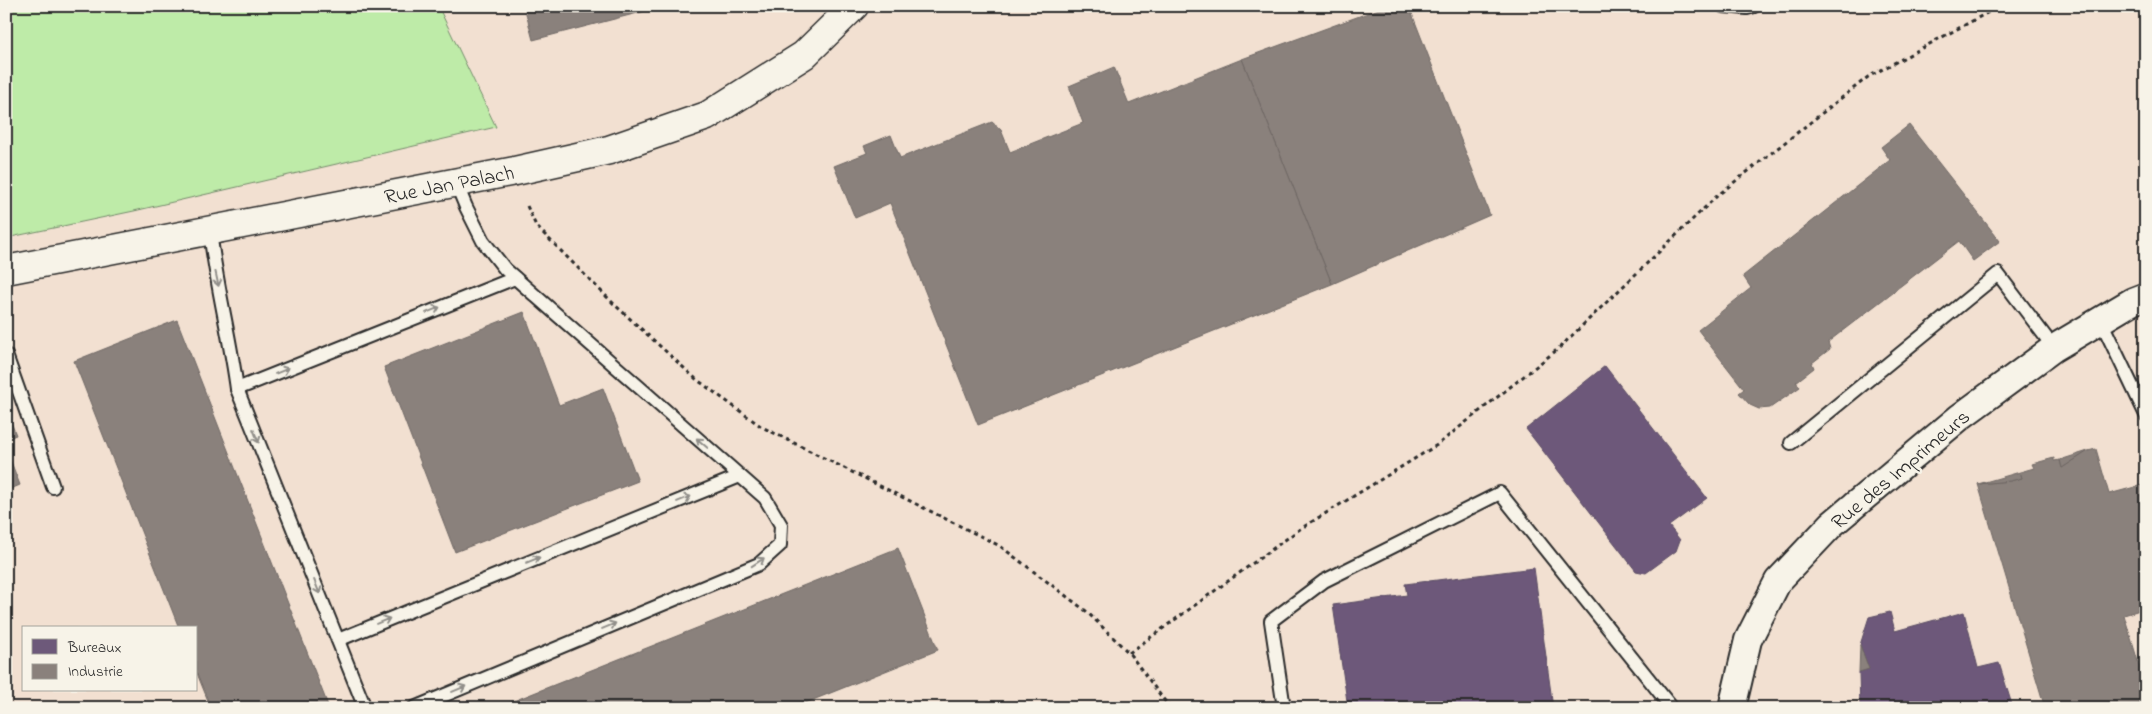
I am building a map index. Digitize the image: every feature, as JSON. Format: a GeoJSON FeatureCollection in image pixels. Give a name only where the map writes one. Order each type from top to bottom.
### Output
{"type":"FeatureCollection","features":[{"type":"Feature","properties":{"kind":"street","name":"Rue Jan Palach"},"geometry":{"type":"LineString","coordinates":[[6,270],[456,183],[609,150],[707,116],[804,55],[854,6]]}},
{"type":"Feature","properties":{"kind":"street","name":"Rue des Imprimeurs"},"geometry":{"type":"LineString","coordinates":[[1732,708],[1748,640],[1778,581],[1832,524],[1960,417],[2054,348],[2146,296]]}},
{"type":"Feature","properties":{"kind":"lane"},"geometry":{"type":"LineString","coordinates":[[1722,6],[1746,8],[1754,6]]}},
{"type":"Feature","properties":{"kind":"lane"},"geometry":{"type":"LineString","coordinates":[[414,708],[759,564],[780,545],[781,525],[765,498],[505,269],[483,241],[456,183]]}},
{"type":"Feature","properties":{"kind":"lane"},"geometry":{"type":"LineString","coordinates":[[210,231],[213,257],[232,346],[237,389],[365,708]]}},
{"type":"Feature","properties":{"kind":"lane"},"geometry":{"type":"LineString","coordinates":[[1791,443],[1998,274],[2054,348]]}},
{"type":"Feature","properties":{"kind":"lane"},"geometry":{"type":"LineString","coordinates":[[237,389],[515,278]]}},
{"type":"Feature","properties":{"kind":"lane"},"geometry":{"type":"LineString","coordinates":[[2101,321],[2146,415]]}},
{"type":"Feature","properties":{"kind":"lane"},"geometry":{"type":"LineString","coordinates":[[6,355],[53,487]]}},
{"type":"Feature","properties":{"kind":"lane"},"geometry":{"type":"LineString","coordinates":[[338,640],[740,476]]}},
{"type":"Feature","properties":{"kind":"lane"},"geometry":{"type":"LineString","coordinates":[[1284,708],[1270,621],[1324,581],[1500,493],[1672,708]]}},
{"type":"Feature","properties":{"kind":"path"},"geometry":{"type":"LineString","coordinates":[[1129,653],[1300,529],[1437,445],[1558,349],[1718,194],[1868,77],[2000,6]]}},
{"type":"Feature","properties":{"kind":"path"},"geometry":{"type":"LineString","coordinates":[[527,206],[536,226],[615,305],[696,379],[762,427],[1000,546],[1086,611],[1129,653],[1170,708]]}},
{"type":"Feature","properties":{"kind":"shaded area"},"geometry":{"type":"Polygon","coordinates":[[[438,6],[2146,6],[2146,708],[6,708],[6,238],[134,211],[496,127],[438,6]]]}},
{"type":"Feature","properties":{"kind":"green space"},"geometry":{"type":"Polygon","coordinates":[[[6,6],[438,6],[496,127],[134,211],[6,238],[6,6]]]}},
{"type":"Feature","properties":{"kind":"building: Bureaux"},"geometry":{"type":"Polygon","coordinates":[[[1605,366],[1707,498],[1669,526],[1680,540],[1676,551],[1646,573],[1636,571],[1526,429],[1605,366]]]}},
{"type":"Feature","properties":{"kind":"building: Bureaux"},"geometry":{"type":"Polygon","coordinates":[[[1534,568],[1553,708],[1348,708],[1333,605],[1407,595],[1405,584],[1534,568]]]}},
{"type":"Feature","properties":{"kind":"building: Bureaux"},"geometry":{"type":"Polygon","coordinates":[[[1890,612],[1895,631],[1964,612],[1978,668],[1999,663],[2013,708],[1860,708],[1859,672],[1869,669],[1860,645],[1869,617],[1890,612]]]}},
{"type":"Feature","properties":{"kind":"building: Industrie"},"geometry":{"type":"Polygon","coordinates":[[[524,6],[661,6],[661,7],[533,40],[524,6]]]}},
{"type":"Feature","properties":{"kind":"building: Industrie"},"geometry":{"type":"Polygon","coordinates":[[[1387,6],[1409,6],[1490,215],[1332,284],[1242,59],[1387,6]]]}},
{"type":"Feature","properties":{"kind":"building: Industrie"},"geometry":{"type":"Polygon","coordinates":[[[1242,59],[1332,284],[978,425],[890,203],[855,218],[834,166],[867,153],[864,146],[891,135],[900,158],[992,122],[1001,130],[1010,152],[1083,123],[1069,86],[1114,67],[1129,104],[1242,59]]]}},
{"type":"Feature","properties":{"kind":"building: Industrie"},"geometry":{"type":"Polygon","coordinates":[[[1909,125],[2000,241],[1973,261],[1959,241],[1828,342],[1830,349],[1812,363],[1814,368],[1796,382],[1800,387],[1770,408],[1759,409],[1750,405],[1739,393],[1744,389],[1698,330],[1751,288],[1743,276],[1890,160],[1881,147],[1909,125]]]}},
{"type":"Feature","properties":{"kind":"building: Industrie"},"geometry":{"type":"Polygon","coordinates":[[[524,312],[559,405],[603,388],[638,481],[455,552],[384,367],[524,312]]]}},
{"type":"Feature","properties":{"kind":"building: Industrie"},"geometry":{"type":"Polygon","coordinates":[[[177,320],[329,708],[211,708],[198,676],[198,626],[178,626],[74,361],[177,320]]]}},
{"type":"Feature","properties":{"kind":"building: Industrie"},"geometry":{"type":"Polygon","coordinates":[[[6,409],[16,435],[6,439],[6,409]]]}},
{"type":"Feature","properties":{"kind":"building: Industrie"},"geometry":{"type":"Polygon","coordinates":[[[6,449],[20,485],[6,491],[6,449]]]}},
{"type":"Feature","properties":{"kind":"building: Industrie"},"geometry":{"type":"Polygon","coordinates":[[[2096,449],[2109,494],[2146,484],[2146,608],[2124,615],[2146,688],[2146,708],[2045,708],[1978,484],[2022,478],[2020,472],[2034,468],[2032,464],[2054,458],[2054,461],[2060,460],[2062,468],[2088,451],[2096,449]]]}},
{"type":"Feature","properties":{"kind":"building: Industrie"},"geometry":{"type":"Polygon","coordinates":[[[2088,451],[2062,468],[2060,460],[2088,451]]]}},
{"type":"Feature","properties":{"kind":"building: Industrie"},"geometry":{"type":"Polygon","coordinates":[[[2020,472],[2022,478],[1978,484],[2020,472]]]}},
{"type":"Feature","properties":{"kind":"building: Industrie"},"geometry":{"type":"Polygon","coordinates":[[[898,548],[938,650],[793,708],[496,708],[898,548]]]}},
{"type":"Feature","properties":{"kind":"building: Industrie"},"geometry":{"type":"Polygon","coordinates":[[[1860,645],[1869,669],[1859,672],[1860,645]]]}},
{"type":"Feature","properties":{"kind":"building: Industrie"},"geometry":{"type":"Polygon","coordinates":[[[1347,702],[1348,708],[1327,708],[1326,705],[1347,702]]]}}]}
